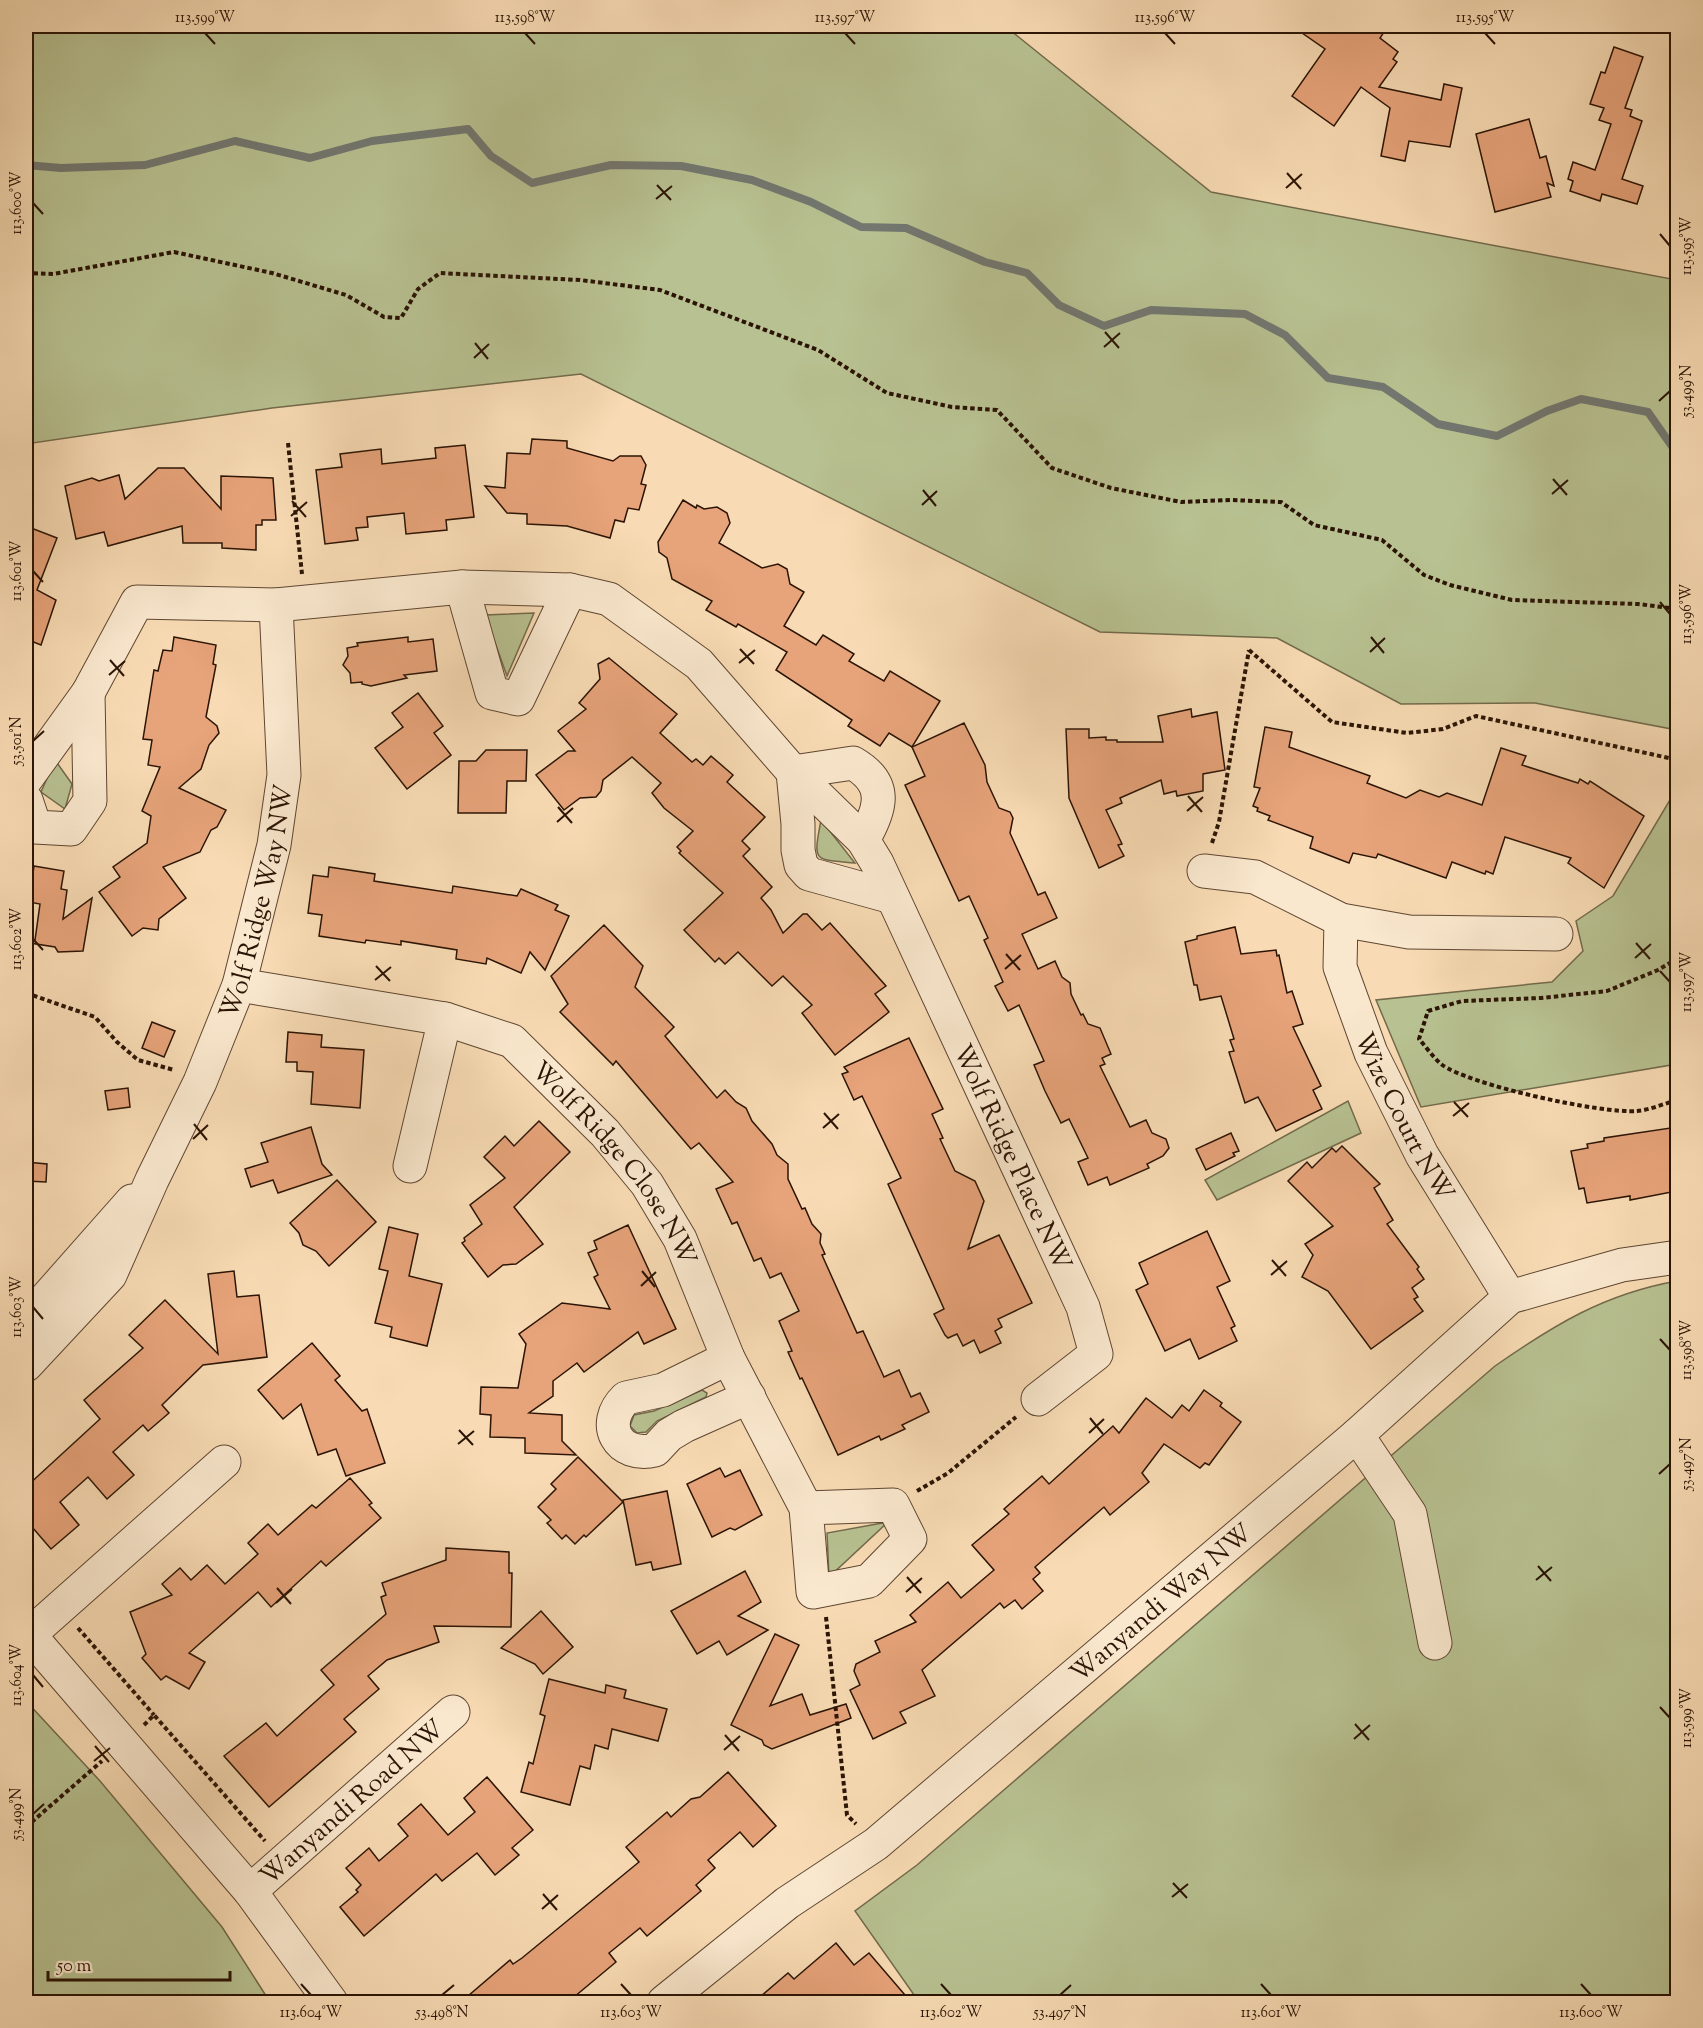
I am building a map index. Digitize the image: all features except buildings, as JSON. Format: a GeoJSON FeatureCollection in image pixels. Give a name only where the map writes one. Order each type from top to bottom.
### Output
{"type":"FeatureCollection","features":[{"type":"Feature","properties":{"kind":"street","name":"Wolf Ridge Place NW"},"geometry":{"type":"LineString","coordinates":[[88,693],[137,602],[291,603],[462,587],[570,590],[609,599],[699,664],[793,772],[863,840],[878,863],[1083,1307],[1096,1354],[1038,1399]]}},
{"type":"Feature","properties":{"kind":"street"},"geometry":{"type":"LineString","coordinates":[[462,587],[492,693],[518,699],[570,590]]}},
{"type":"Feature","properties":{"kind":"street","name":"Wolf Ridge Way NW"},"geometry":{"type":"LineString","coordinates":[[26,1365],[110,1275],[152,1180],[200,1082],[239,984],[274,845],[284,775],[291,603]]}},
{"type":"Feature","properties":{"kind":"street"},"geometry":{"type":"LineString","coordinates":[[26,779],[88,693]]}},
{"type":"Feature","properties":{"kind":"street"},"geometry":{"type":"LineString","coordinates":[[26,800],[35,827],[71,829],[90,801],[88,693]]}},
{"type":"Feature","properties":{"kind":"street"},"geometry":{"type":"LineString","coordinates":[[863,840],[874,821],[878,803],[878,789],[870,775],[853,763],[793,772],[801,865],[809,874],[892,897]]}},
{"type":"Feature","properties":{"kind":"street"},"geometry":{"type":"LineString","coordinates":[[1204,871],[1254,877],[1341,920],[1409,932],[1556,934]]}},
{"type":"Feature","properties":{"kind":"street","name":"Wize Court NW"},"geometry":{"type":"LineString","coordinates":[[1341,920],[1340,967],[1371,1053],[1422,1155],[1510,1297]]}},
{"type":"Feature","properties":{"kind":"street","name":"Wolf Ridge Close NW"},"geometry":{"type":"LineString","coordinates":[[239,984],[445,1020],[512,1041],[605,1133],[627,1158],[664,1211],[680,1239],[728,1358],[806,1508],[813,1592]]}},
{"type":"Feature","properties":{"kind":"street"},"geometry":{"type":"LineString","coordinates":[[410,1166],[445,1020]]}},
{"type":"Feature","properties":{"kind":"street","name":"Wolf Ridge Way NW"},"geometry":{"type":"LineString","coordinates":[[26,1321],[152,1180]]}},
{"type":"Feature","properties":{"kind":"street","name":"Wanyandi Way NW"},"geometry":{"type":"LineString","coordinates":[[664,2002],[787,1903],[876,1844],[1358,1435],[1510,1297],[1622,1265],[1677,1257]]}},
{"type":"Feature","properties":{"kind":"street"},"geometry":{"type":"LineString","coordinates":[[728,1358],[663,1390],[626,1398],[619,1405],[613,1422],[618,1440],[635,1452],[655,1450],[669,1435],[684,1426],[749,1397]]}},
{"type":"Feature","properties":{"kind":"street"},"geometry":{"type":"LineString","coordinates":[[1358,1435],[1410,1514],[1435,1642]]}},
{"type":"Feature","properties":{"kind":"street","name":"Wanyandi Road NW"},"geometry":{"type":"LineString","coordinates":[[224,1462],[60,1608],[27,1633],[250,1892],[331,2002]]}},
{"type":"Feature","properties":{"kind":"street"},"geometry":{"type":"LineString","coordinates":[[806,1508],[893,1505],[909,1539],[870,1581],[813,1592]]}},
{"type":"Feature","properties":{"kind":"street","name":"Wanyandi Road NW"},"geometry":{"type":"LineString","coordinates":[[250,1892],[453,1712]]}},
{"type":"Feature","properties":{"kind":"path"},"geometry":{"type":"LineString","coordinates":[[26,273],[52,274],[174,252],[272,273],[346,295],[384,317],[401,318],[418,289],[440,273],[580,280],[660,290],[818,350],[887,393],[952,407],[997,410],[1052,468],[1112,488],[1181,502],[1230,500],[1281,502],[1314,525],[1382,540],[1424,574],[1442,582],[1512,600],[1638,604],[1677,609]]}},
{"type":"Feature","properties":{"kind":"path"},"geometry":{"type":"LineString","coordinates":[[288,443],[291,603]]}},
{"type":"Feature","properties":{"kind":"path"},"geometry":{"type":"LineString","coordinates":[[1204,871],[1219,822],[1249,650],[1332,722],[1407,734],[1443,729],[1476,716],[1677,760]]}},
{"type":"Feature","properties":{"kind":"path"},"geometry":{"type":"LineString","coordinates":[[1677,958],[1658,970],[1607,991],[1541,998],[1462,1001],[1428,1011],[1419,1039],[1441,1064],[1478,1080],[1533,1094],[1599,1108],[1638,1111],[1677,1100]]}},
{"type":"Feature","properties":{"kind":"path"},"geometry":{"type":"LineString","coordinates":[[26,993],[95,1017],[117,1042],[138,1060],[177,1071],[200,1082]]}},
{"type":"Feature","properties":{"kind":"path"},"geometry":{"type":"LineString","coordinates":[[893,1505],[948,1473],[1038,1399]]}},
{"type":"Feature","properties":{"kind":"path"},"geometry":{"type":"LineString","coordinates":[[813,1592],[826,1615],[847,1815],[876,1844]]}},
{"type":"Feature","properties":{"kind":"path"},"geometry":{"type":"LineString","coordinates":[[60,1608],[154,1715]]}},
{"type":"Feature","properties":{"kind":"green space"},"geometry":{"type":"Polygon","coordinates":[[[26,26],[1005,26],[1211,192],[1677,280],[1677,730],[1535,703],[1401,704],[1277,638],[1100,632],[581,374],[272,408],[26,444],[26,26]]]}},
{"type":"Feature","properties":{"kind":"green space"},"geometry":{"type":"Polygon","coordinates":[[[534,613],[507,676],[485,615],[534,613]]]}},
{"type":"Feature","properties":{"kind":"green space"},"geometry":{"type":"Polygon","coordinates":[[[55,760],[72,784],[65,809],[41,792],[55,760]]]}},
{"type":"Feature","properties":{"kind":"green space"},"geometry":{"type":"Polygon","coordinates":[[[1677,788],[1677,1064],[1421,1107],[1376,1000],[1552,982],[1583,951],[1576,921],[1613,896],[1677,788]]]}},
{"type":"Feature","properties":{"kind":"green space"},"geometry":{"type":"Polygon","coordinates":[[[821,820],[855,863],[831,861],[819,856],[817,844],[821,820]]]}},
{"type":"Feature","properties":{"kind":"green space"},"geometry":{"type":"Polygon","coordinates":[[[1348,1101],[1361,1133],[1217,1200],[1205,1180],[1348,1101]]]}},
{"type":"Feature","properties":{"kind":"green space"},"geometry":{"type":"Polygon","coordinates":[[[1677,1281],[1677,2002],[919,2002],[855,1911],[917,1865],[1495,1366],[1538,1337],[1581,1313],[1626,1294],[1677,1281]]]}},
{"type":"Feature","properties":{"kind":"green space"},"geometry":{"type":"Polygon","coordinates":[[[702,1390],[707,1393],[706,1397],[657,1421],[646,1432],[637,1433],[630,1426],[634,1415],[654,1411],[702,1390]]]}},
{"type":"Feature","properties":{"kind":"green space"},"geometry":{"type":"Polygon","coordinates":[[[888,1522],[829,1577],[827,1533],[888,1522]]]}},
{"type":"Feature","properties":{"kind":"green space"},"geometry":{"type":"Polygon","coordinates":[[[26,1701],[100,1781],[222,1927],[270,2002],[26,2002],[26,1701]]]}},
{"type":"Feature","properties":{"kind":"waterway"},"geometry":{"type":"LineString","coordinates":[[26,165],[61,168],[145,165],[235,141],[310,158],[372,141],[468,129],[491,156],[532,183],[611,165],[681,166],[752,180],[811,202],[861,227],[906,228],[985,262],[1027,273],[1059,305],[1104,326],[1151,310],[1245,314],[1285,335],[1328,378],[1383,387],[1438,424],[1497,436],[1547,411],[1581,399],[1648,412],[1678,455]]}}]}
